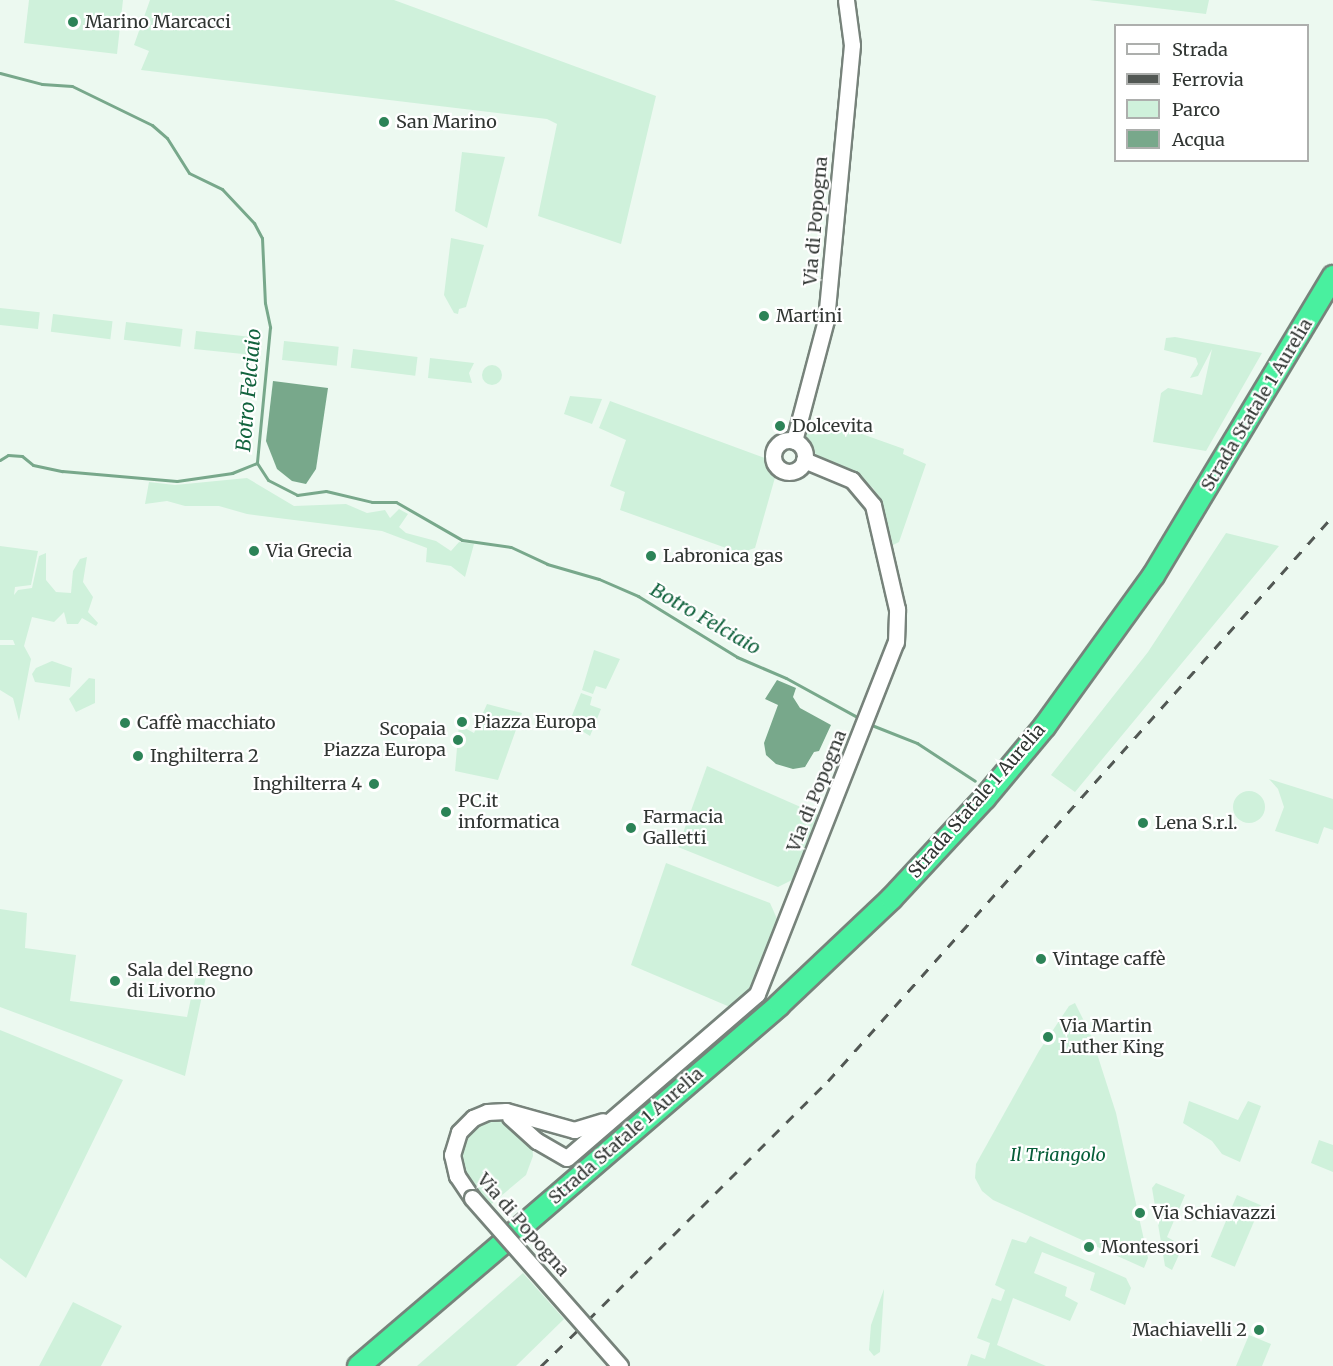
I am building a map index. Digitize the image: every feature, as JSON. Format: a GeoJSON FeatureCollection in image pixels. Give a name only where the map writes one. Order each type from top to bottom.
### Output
{"type":"FeatureCollection","features":[{"type":"Feature","properties":{"kind":"highway","name":"Strada Statale 1 Aurelia"},"geometry":{"type":"LineString","coordinates":[[375,1366],[779,1004],[891,898],[984,798],[1059,707],[1160,566],[1333,276]]}},
{"type":"Feature","properties":{"kind":"highway","name":"Strada Statale 1 Aurelia"},"geometry":{"type":"LineString","coordinates":[[358,1366],[511,1242],[840,963],[927,876],[1011,784],[1070,710],[1166,577],[1333,298]]}},
{"type":"Feature","properties":{"kind":"main road","name":"Via di Popogna"},"geometry":{"type":"LineString","coordinates":[[794,441],[826,320],[852,45],[846,0]]}},
{"type":"Feature","properties":{"kind":"main road"},"geometry":{"type":"LineString","coordinates":[[794,441],[802,449],[804,460],[798,468],[788,472],[774,463],[773,453],[778,444],[794,441]]}},
{"type":"Feature","properties":{"kind":"main road","name":"Via di Popogna"},"geometry":{"type":"LineString","coordinates":[[567,1158],[757,994],[861,735],[898,629],[878,518],[859,485],[804,460]]}},
{"type":"Feature","properties":{"kind":"main road","name":"Via di Popogna"},"geometry":{"type":"LineString","coordinates":[[619,1113],[586,1128],[555,1127],[512,1112],[496,1111],[479,1115],[465,1125],[453,1148],[457,1176],[472,1198],[620,1366]]}},
{"type":"Feature","properties":{"kind":"main road"},"geometry":{"type":"LineString","coordinates":[[496,1111],[518,1121],[537,1141],[567,1158]]}},
{"type":"Feature","properties":{"kind":"main road"},"geometry":{"type":"LineString","coordinates":[[555,1127],[567,1158]]}},
{"type":"Feature","properties":{"kind":"green space","name":"Marino Marcacci"},"geometry":{"type":"Polygon","coordinates":[[[29,0],[123,0],[117,54],[24,43],[29,0]]]}},
{"type":"Feature","properties":{"kind":"green space"},"geometry":{"type":"Polygon","coordinates":[[[150,0],[394,0],[656,96],[621,244],[538,216],[557,124],[547,119],[141,70],[149,51],[134,45],[150,0]]]}},
{"type":"Feature","properties":{"kind":"green space"},"geometry":{"type":"Polygon","coordinates":[[[1089,0],[1209,0],[1206,14],[1089,0]]]}},
{"type":"Feature","properties":{"kind":"green space"},"geometry":{"type":"Polygon","coordinates":[[[462,152],[505,157],[487,228],[455,211],[462,152]]]}},
{"type":"Feature","properties":{"kind":"green space"},"geometry":{"type":"Polygon","coordinates":[[[451,238],[484,245],[466,307],[459,309],[458,314],[454,313],[444,295],[451,238]]]}},
{"type":"Feature","properties":{"kind":"green space"},"geometry":{"type":"Polygon","coordinates":[[[0,308],[40,312],[38,329],[0,325],[0,308]]]}},
{"type":"Feature","properties":{"kind":"green space"},"geometry":{"type":"Polygon","coordinates":[[[53,314],[113,321],[110,339],[51,332],[53,314]]]}},
{"type":"Feature","properties":{"kind":"green space"},"geometry":{"type":"Polygon","coordinates":[[[126,322],[183,329],[180,347],[124,340],[126,322]]]}},
{"type":"Feature","properties":{"kind":"green space"},"geometry":{"type":"Polygon","coordinates":[[[196,331],[250,337],[248,355],[194,349],[196,331]]]}},
{"type":"Feature","properties":{"kind":"green space"},"geometry":{"type":"Polygon","coordinates":[[[1175,337],[1262,353],[1206,451],[1153,442],[1161,393],[1168,388],[1202,395],[1212,349],[1198,376],[1190,378],[1198,364],[1196,358],[1164,350],[1166,338],[1175,337]]]}},
{"type":"Feature","properties":{"kind":"green space"},"geometry":{"type":"Polygon","coordinates":[[[284,341],[339,347],[337,366],[282,360],[284,341]]]}},
{"type":"Feature","properties":{"kind":"green space"},"geometry":{"type":"Polygon","coordinates":[[[353,349],[418,357],[415,376],[351,368],[353,349]]]}},
{"type":"Feature","properties":{"kind":"green space"},"geometry":{"type":"Polygon","coordinates":[[[430,358],[474,363],[469,373],[472,383],[428,378],[430,358]]]}},
{"type":"Feature","properties":{"kind":"green space"},"geometry":{"type":"Polygon","coordinates":[[[492,365],[499,368],[502,375],[499,382],[492,385],[485,382],[482,375],[485,368],[492,365]]]}},
{"type":"Feature","properties":{"kind":"green space"},"geometry":{"type":"Polygon","coordinates":[[[570,396],[602,399],[592,424],[564,414],[570,396]]]}},
{"type":"Feature","properties":{"kind":"green space"},"geometry":{"type":"Polygon","coordinates":[[[610,401],[765,458],[776,474],[755,548],[740,553],[620,510],[625,492],[610,486],[626,440],[599,428],[610,401]]]}},
{"type":"Feature","properties":{"kind":"green space"},"geometry":{"type":"Polygon","coordinates":[[[820,419],[904,449],[903,454],[926,464],[899,542],[893,545],[881,501],[873,488],[847,468],[817,456],[805,440],[806,426],[818,430],[820,419]]]}},
{"type":"Feature","properties":{"kind":"green space"},"geometry":{"type":"Polygon","coordinates":[[[247,478],[294,506],[346,504],[367,513],[385,510],[390,518],[399,509],[408,514],[399,527],[406,533],[436,541],[451,551],[459,542],[474,544],[465,577],[451,566],[426,562],[427,548],[382,531],[247,514],[219,506],[185,506],[167,501],[145,504],[149,482],[175,485],[247,478]]]}},
{"type":"Feature","properties":{"kind":"green space"},"geometry":{"type":"Polygon","coordinates":[[[1226,533],[1279,546],[1075,792],[1051,775],[1148,652],[1226,533]]]}},
{"type":"Feature","properties":{"kind":"green space"},"geometry":{"type":"Polygon","coordinates":[[[0,546],[38,551],[31,585],[15,587],[14,595],[18,590],[32,588],[39,556],[46,553],[46,580],[56,592],[71,593],[73,571],[80,559],[87,557],[83,582],[93,597],[88,612],[98,623],[96,626],[82,618],[78,624],[67,624],[64,612],[54,622],[32,617],[24,646],[31,659],[19,721],[13,698],[0,690],[0,645],[15,645],[13,640],[0,640],[0,546]]]}},
{"type":"Feature","properties":{"kind":"green space"},"geometry":{"type":"Polygon","coordinates":[[[594,650],[620,659],[606,689],[596,686],[593,694],[582,690],[594,650]]]}},
{"type":"Feature","properties":{"kind":"green space"},"geometry":{"type":"Polygon","coordinates":[[[52,661],[72,668],[70,687],[35,682],[32,674],[36,668],[52,661]]]}},
{"type":"Feature","properties":{"kind":"green space"},"geometry":{"type":"Polygon","coordinates":[[[89,678],[95,679],[95,703],[76,712],[69,699],[89,678]]]}},
{"type":"Feature","properties":{"kind":"green space"},"geometry":{"type":"Polygon","coordinates":[[[581,693],[592,697],[590,705],[601,709],[590,736],[569,723],[581,693]]]}},
{"type":"Feature","properties":{"kind":"green space"},"geometry":{"type":"Polygon","coordinates":[[[487,704],[522,713],[498,780],[455,771],[459,725],[474,733],[487,704]]]}},
{"type":"Feature","properties":{"kind":"green space"},"geometry":{"type":"Polygon","coordinates":[[[707,766],[821,816],[794,879],[778,887],[678,847],[707,766]]]}},
{"type":"Feature","properties":{"kind":"green space"},"geometry":{"type":"Polygon","coordinates":[[[1269,779],[1333,799],[1333,830],[1324,827],[1318,844],[1275,831],[1284,807],[1278,789],[1269,779]]]}},
{"type":"Feature","properties":{"kind":"green space"},"geometry":{"type":"Polygon","coordinates":[[[1249,791],[1260,796],[1265,807],[1260,818],[1249,823],[1238,818],[1233,807],[1238,796],[1249,791]]]}},
{"type":"Feature","properties":{"kind":"green space"},"geometry":{"type":"Polygon","coordinates":[[[666,863],[770,903],[778,921],[754,984],[730,1007],[631,965],[666,863]]]}},
{"type":"Feature","properties":{"kind":"green space"},"geometry":{"type":"Polygon","coordinates":[[[0,909],[27,913],[25,948],[76,955],[70,1001],[187,1017],[197,970],[207,972],[185,1076],[0,1007],[0,909]]]}},
{"type":"Feature","properties":{"kind":"green space","name":"Il Triangolo"},"geometry":{"type":"Polygon","coordinates":[[[1075,1003],[1091,1035],[1116,1113],[1148,1258],[1144,1268],[993,1200],[982,1191],[975,1178],[976,1164],[1039,1051],[1069,1006],[1075,1003]]]}},
{"type":"Feature","properties":{"kind":"green space"},"geometry":{"type":"Polygon","coordinates":[[[0,1030],[123,1080],[26,1278],[0,1258],[0,1030]]]}},
{"type":"Feature","properties":{"kind":"green space"},"geometry":{"type":"Polygon","coordinates":[[[1189,1101],[1238,1120],[1248,1101],[1261,1106],[1240,1162],[1222,1154],[1212,1141],[1183,1123],[1189,1101]]]}},
{"type":"Feature","properties":{"kind":"green space"},"geometry":{"type":"Polygon","coordinates":[[[488,1116],[509,1120],[532,1144],[533,1156],[526,1175],[489,1206],[464,1173],[460,1146],[468,1129],[488,1116]]]}},
{"type":"Feature","properties":{"kind":"green space"},"geometry":{"type":"Polygon","coordinates":[[[1319,1140],[1333,1145],[1333,1172],[1311,1163],[1319,1140]]]}},
{"type":"Feature","properties":{"kind":"green space"},"geometry":{"type":"Polygon","coordinates":[[[1156,1183],[1185,1195],[1167,1237],[1183,1246],[1172,1270],[1165,1266],[1152,1188],[1156,1183]]]}},
{"type":"Feature","properties":{"kind":"green space"},"geometry":{"type":"Polygon","coordinates":[[[1237,1195],[1261,1205],[1235,1267],[1211,1257],[1237,1195]]]}},
{"type":"Feature","properties":{"kind":"green space"},"geometry":{"type":"Polygon","coordinates":[[[1030,1236],[1126,1278],[1131,1288],[1125,1305],[1090,1290],[1095,1273],[1042,1252],[1034,1273],[1067,1287],[1065,1296],[1078,1303],[1070,1321],[1013,1298],[997,1345],[1046,1366],[967,1366],[971,1354],[985,1359],[990,1343],[977,1338],[992,1298],[1001,1301],[1005,1290],[995,1285],[1012,1239],[1026,1243],[1030,1236]]]}},
{"type":"Feature","properties":{"kind":"green space"},"geometry":{"type":"Polygon","coordinates":[[[523,1273],[564,1319],[516,1366],[417,1366],[523,1273]]]}},
{"type":"Feature","properties":{"kind":"green space"},"geometry":{"type":"Polygon","coordinates":[[[884,1289],[880,1352],[874,1356],[869,1350],[871,1325],[884,1289]]]}},
{"type":"Feature","properties":{"kind":"green space"},"geometry":{"type":"Polygon","coordinates":[[[73,1302],[122,1326],[101,1366],[39,1366],[73,1302]]]}},
{"type":"Feature","properties":{"kind":"green space"},"geometry":{"type":"Polygon","coordinates":[[[1249,1335],[1271,1344],[1262,1366],[1236,1366],[1249,1335]]]}},
{"type":"Feature","properties":{"kind":"water"},"geometry":{"type":"Polygon","coordinates":[[[273,381],[328,388],[316,469],[306,484],[292,481],[277,469],[266,441],[273,381]]]}},
{"type":"Feature","properties":{"kind":"water"},"geometry":{"type":"Polygon","coordinates":[[[777,680],[796,688],[793,697],[800,708],[831,725],[819,751],[814,752],[805,767],[793,769],[776,764],[766,755],[764,743],[778,705],[765,699],[777,680]]]}},
{"type":"Feature","properties":{"kind":"waterway","name":"Botro Felciaio"},"geometry":{"type":"LineString","coordinates":[[0,73],[42,84],[72,86],[152,125],[167,138],[189,173],[222,189],[254,223],[262,238],[265,303],[270,327],[257,463],[268,480],[297,495],[326,491],[372,502],[396,502],[462,540],[511,547],[547,564],[599,579],[638,596],[737,657],[786,678],[861,719]]}},
{"type":"Feature","properties":{"kind":"waterway"},"geometry":{"type":"LineString","coordinates":[[0,460],[8,455],[22,456],[33,465],[62,471],[177,481],[232,473],[257,463]]}},
{"type":"Feature","properties":{"kind":"waterway","name":"Botro Felciaio"},"geometry":{"type":"LineString","coordinates":[[869,724],[917,743],[975,781]]}},
{"type":"Feature","properties":{"kind":"railway"},"geometry":{"type":"LineString","coordinates":[[588,1320],[828,1081],[1333,516]]}},
{"type":"Feature","properties":{"kind":"railway"},"geometry":{"type":"LineString","coordinates":[[541,1366],[578,1330]]}},
{"type":"Feature","properties":{"kind":"place","name":"Marino Marcacci"},"geometry":{"type":"Point","coordinates":[73,22]}},
{"type":"Feature","properties":{"kind":"place","name":"San Marino"},"geometry":{"type":"Point","coordinates":[384,122]}},
{"type":"Feature","properties":{"kind":"place","name":"Martini"},"geometry":{"type":"Point","coordinates":[764,316]}},
{"type":"Feature","properties":{"kind":"place","name":"Dolcevita"},"geometry":{"type":"Point","coordinates":[780,426]}},
{"type":"Feature","properties":{"kind":"place","name":"Via Grecia"},"geometry":{"type":"Point","coordinates":[254,551]}},
{"type":"Feature","properties":{"kind":"place","name":"Labronica gas"},"geometry":{"type":"Point","coordinates":[651,556]}},
{"type":"Feature","properties":{"kind":"place","name":"Piazza Europa"},"geometry":{"type":"Point","coordinates":[462,722]}},
{"type":"Feature","properties":{"kind":"place","name":"Caffè macchiato"},"geometry":{"type":"Point","coordinates":[125,723]}},
{"type":"Feature","properties":{"kind":"place","name":"Scopaia Piazza Europa"},"geometry":{"type":"Point","coordinates":[458,740]}},
{"type":"Feature","properties":{"kind":"place","name":"Inghilterra 2"},"geometry":{"type":"Point","coordinates":[138,756]}},
{"type":"Feature","properties":{"kind":"place","name":"Inghilterra 4"},"geometry":{"type":"Point","coordinates":[374,784]}},
{"type":"Feature","properties":{"kind":"place","name":"PC.it informatica"},"geometry":{"type":"Point","coordinates":[446,812]}},
{"type":"Feature","properties":{"kind":"place","name":"Lena S.r.l."},"geometry":{"type":"Point","coordinates":[1143,823]}},
{"type":"Feature","properties":{"kind":"place","name":"Farmacia Galletti"},"geometry":{"type":"Point","coordinates":[631,828]}},
{"type":"Feature","properties":{"kind":"place","name":"Vintage caffè"},"geometry":{"type":"Point","coordinates":[1041,959]}},
{"type":"Feature","properties":{"kind":"place","name":"Sala del Regno di Livorno"},"geometry":{"type":"Point","coordinates":[115,981]}},
{"type":"Feature","properties":{"kind":"place","name":"Via Martin Luther King"},"geometry":{"type":"Point","coordinates":[1048,1037]}},
{"type":"Feature","properties":{"kind":"place","name":"Via Schiavazzi"},"geometry":{"type":"Point","coordinates":[1140,1213]}},
{"type":"Feature","properties":{"kind":"place","name":"Montessori"},"geometry":{"type":"Point","coordinates":[1089,1247]}},
{"type":"Feature","properties":{"kind":"place","name":"Machiavelli 2"},"geometry":{"type":"Point","coordinates":[1259,1330]}}]}
